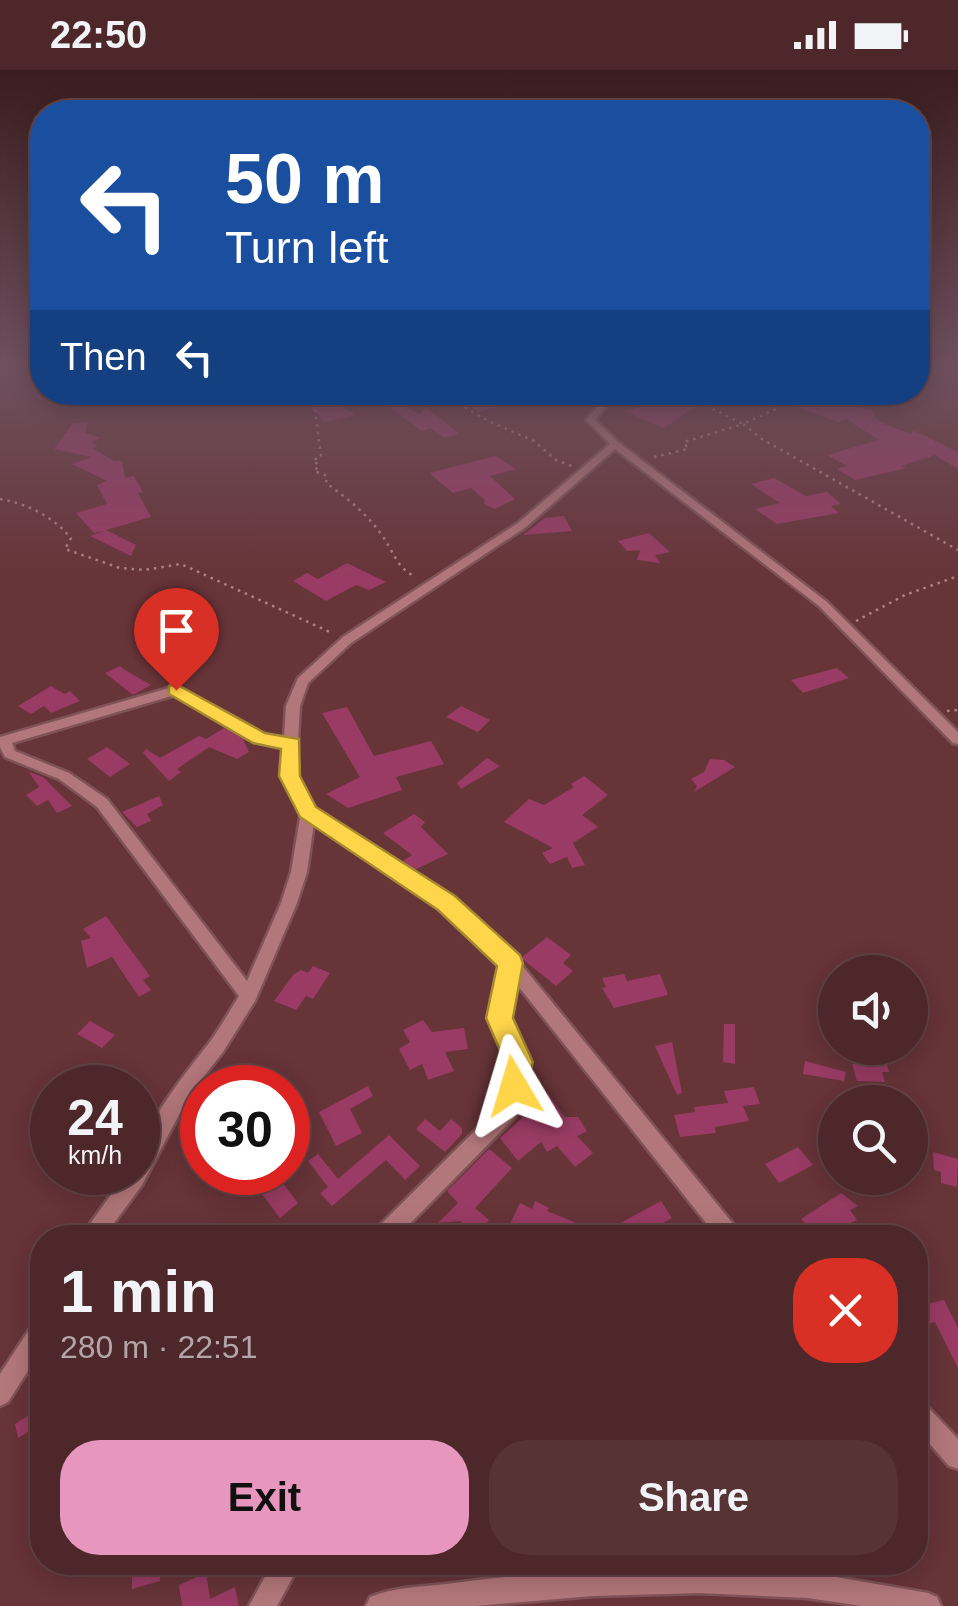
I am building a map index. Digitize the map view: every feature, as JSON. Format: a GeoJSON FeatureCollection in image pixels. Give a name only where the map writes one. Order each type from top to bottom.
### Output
{"type":"FeatureCollection","features":[{"type":"Feature","properties":{"kind":"street"},"geometry":{"type":"LineString","coordinates":[[605,435],[822,604],[958,740]]}},
{"type":"Feature","properties":{"kind":"street"},"geometry":{"type":"LineString","coordinates":[[615,444],[522,525],[347,640],[302,681],[293,706],[289,776],[308,812],[446,903],[510,963],[722,1225]]}},
{"type":"Feature","properties":{"kind":"street"},"geometry":{"type":"LineString","coordinates":[[249,996],[102,803],[64,776],[10,754],[2,741],[176,690],[260,738],[292,744]]}},
{"type":"Feature","properties":{"kind":"street"},"geometry":{"type":"LineString","coordinates":[[100,1225],[135,1178],[183,1088],[217,1046],[249,996],[299,872],[308,812]]}},
{"type":"Feature","properties":{"kind":"street"},"geometry":{"type":"LineString","coordinates":[[394,1225],[509,1110],[519,1062],[500,1018],[510,963]]}},
{"type":"Feature","properties":{"kind":"street"},"geometry":{"type":"LineString","coordinates":[[0,1394],[30,1348]]}},
{"type":"Feature","properties":{"kind":"street"},"geometry":{"type":"LineString","coordinates":[[928,1424],[958,1457]]}},
{"type":"Feature","properties":{"kind":"street"},"geometry":{"type":"LineString","coordinates":[[262,1606],[280,1575]]}},
{"type":"Feature","properties":{"kind":"street"},"geometry":{"type":"LineString","coordinates":[[380,1606],[432,1598],[642,1581],[809,1584],[928,1606]]}},
{"type":"Feature","properties":{"kind":"path"},"geometry":{"type":"LineString","coordinates":[[319,435],[321,457],[312,460],[319,466],[314,471],[327,476],[326,483],[355,504],[382,535],[400,570],[430,582]]}},
{"type":"Feature","properties":{"kind":"path"},"geometry":{"type":"LineString","coordinates":[[521,435],[534,440],[556,460],[582,470]]}},
{"type":"Feature","properties":{"kind":"path"},"geometry":{"type":"LineString","coordinates":[[638,461],[682,451],[688,448],[684,442],[708,435]]}},
{"type":"Feature","properties":{"kind":"path"},"geometry":{"type":"LineString","coordinates":[[756,435],[958,550]]}},
{"type":"Feature","properties":{"kind":"path"},"geometry":{"type":"LineString","coordinates":[[0,499],[21,502],[63,528],[71,538],[65,550],[88,560],[144,570],[181,564],[347,640]]}},
{"type":"Feature","properties":{"kind":"path"},"geometry":{"type":"LineString","coordinates":[[846,627],[904,594],[958,576]]}},
{"type":"Feature","properties":{"kind":"building"},"geometry":{"type":"Polygon","coordinates":[[[64,435],[101,438],[91,443],[98,445],[93,448],[114,461],[122,461],[125,478],[134,476],[151,517],[106,530],[136,545],[131,556],[90,536],[104,531],[94,533],[76,513],[107,504],[97,485],[107,481],[72,464],[91,457],[54,449],[64,435]]]}},
{"type":"Feature","properties":{"kind":"building"},"geometry":{"type":"Polygon","coordinates":[[[871,435],[923,435],[958,452],[958,469],[935,455],[901,466],[906,468],[855,480],[837,469],[847,466],[827,455],[879,440],[871,435]]]}},
{"type":"Feature","properties":{"kind":"building"},"geometry":{"type":"Polygon","coordinates":[[[495,456],[516,469],[490,476],[515,499],[495,509],[484,504],[485,500],[471,488],[453,493],[429,473],[495,456]]]}},
{"type":"Feature","properties":{"kind":"building"},"geometry":{"type":"Polygon","coordinates":[[[774,478],[806,496],[827,492],[841,504],[831,506],[839,513],[777,524],[755,509],[780,503],[751,484],[774,478]]]}},
{"type":"Feature","properties":{"kind":"building"},"geometry":{"type":"Polygon","coordinates":[[[564,516],[572,531],[523,535],[545,518],[564,516]]]}},
{"type":"Feature","properties":{"kind":"building"},"geometry":{"type":"Polygon","coordinates":[[[649,533],[670,552],[655,555],[660,563],[637,560],[640,550],[627,551],[618,541],[649,533]]]}},
{"type":"Feature","properties":{"kind":"building"},"geometry":{"type":"Polygon","coordinates":[[[347,563],[386,582],[369,590],[356,585],[326,601],[293,581],[307,573],[318,579],[347,563]]]}},
{"type":"Feature","properties":{"kind":"building"},"geometry":{"type":"Polygon","coordinates":[[[120,666],[151,685],[133,695],[105,673],[120,666]]]}},
{"type":"Feature","properties":{"kind":"building"},"geometry":{"type":"Polygon","coordinates":[[[837,668],[849,678],[803,693],[791,680],[837,668]]]}},
{"type":"Feature","properties":{"kind":"building"},"geometry":{"type":"Polygon","coordinates":[[[51,686],[64,694],[70,691],[80,701],[51,713],[44,706],[31,714],[18,706],[51,686]]]}},
{"type":"Feature","properties":{"kind":"building"},"geometry":{"type":"Polygon","coordinates":[[[461,706],[490,720],[478,732],[446,717],[461,706]]]}},
{"type":"Feature","properties":{"kind":"building"},"geometry":{"type":"Polygon","coordinates":[[[347,707],[374,756],[431,741],[444,764],[396,777],[402,790],[348,808],[326,794],[360,777],[322,713],[347,707]]]}},
{"type":"Feature","properties":{"kind":"building"},"geometry":{"type":"Polygon","coordinates":[[[224,728],[243,739],[249,752],[237,759],[209,747],[177,769],[181,772],[169,781],[143,753],[146,749],[160,758],[199,736],[206,739],[224,728]]]}},
{"type":"Feature","properties":{"kind":"building"},"geometry":{"type":"Polygon","coordinates":[[[107,747],[130,764],[110,777],[87,759],[107,747]]]}},
{"type":"Feature","properties":{"kind":"building"},"geometry":{"type":"Polygon","coordinates":[[[487,758],[500,766],[461,789],[457,783],[487,758]]]}},
{"type":"Feature","properties":{"kind":"building"},"geometry":{"type":"Polygon","coordinates":[[[710,759],[724,760],[735,767],[694,792],[697,786],[691,779],[704,772],[710,759]]]}},
{"type":"Feature","properties":{"kind":"building"},"geometry":{"type":"Polygon","coordinates":[[[29,772],[43,777],[72,806],[57,813],[48,800],[37,806],[26,795],[39,787],[29,772]]]}},
{"type":"Feature","properties":{"kind":"building"},"geometry":{"type":"Polygon","coordinates":[[[584,776],[608,795],[582,815],[598,827],[573,843],[585,865],[572,868],[567,857],[550,864],[542,853],[553,848],[504,822],[529,799],[544,805],[574,787],[571,784],[584,776]]]}},
{"type":"Feature","properties":{"kind":"building"},"geometry":{"type":"Polygon","coordinates":[[[159,796],[163,805],[147,814],[151,821],[137,827],[122,812],[159,796]]]}},
{"type":"Feature","properties":{"kind":"building"},"geometry":{"type":"Polygon","coordinates":[[[414,814],[425,822],[421,827],[448,854],[414,870],[403,861],[412,855],[383,833],[414,814]]]}},
{"type":"Feature","properties":{"kind":"building"},"geometry":{"type":"Polygon","coordinates":[[[106,916],[150,976],[143,980],[151,990],[139,997],[112,957],[87,968],[81,941],[91,938],[83,929],[106,916]]]}},
{"type":"Feature","properties":{"kind":"building"},"geometry":{"type":"Polygon","coordinates":[[[547,937],[571,955],[563,963],[573,971],[556,986],[521,958],[547,937]]]}},
{"type":"Feature","properties":{"kind":"building"},"geometry":{"type":"Polygon","coordinates":[[[313,966],[330,973],[313,999],[306,996],[296,1010],[274,1001],[294,974],[301,970],[308,973],[313,966]]]}},
{"type":"Feature","properties":{"kind":"building"},"geometry":{"type":"Polygon","coordinates":[[[624,974],[627,981],[660,974],[668,995],[614,1008],[602,988],[606,987],[602,978],[624,974]]]}},
{"type":"Feature","properties":{"kind":"building"},"geometry":{"type":"Polygon","coordinates":[[[423,1020],[432,1032],[464,1028],[468,1049],[445,1052],[454,1071],[428,1080],[422,1064],[410,1070],[399,1049],[410,1042],[403,1030],[423,1020]]]}},
{"type":"Feature","properties":{"kind":"building"},"geometry":{"type":"Polygon","coordinates":[[[90,1021],[115,1035],[102,1048],[77,1034],[90,1021]]]}},
{"type":"Feature","properties":{"kind":"building"},"geometry":{"type":"Polygon","coordinates":[[[724,1024],[735,1024],[735,1064],[723,1062],[724,1024]]]}},
{"type":"Feature","properties":{"kind":"building"},"geometry":{"type":"Polygon","coordinates":[[[672,1042],[682,1093],[677,1095],[655,1046],[672,1042]]]}},
{"type":"Feature","properties":{"kind":"building"},"geometry":{"type":"Polygon","coordinates":[[[805,1061],[846,1072],[844,1081],[803,1074],[805,1061]]]}},
{"type":"Feature","properties":{"kind":"building"},"geometry":{"type":"Polygon","coordinates":[[[852,1065],[887,1065],[889,1072],[882,1072],[885,1082],[857,1081],[852,1065]]]}},
{"type":"Feature","properties":{"kind":"building"},"geometry":{"type":"Polygon","coordinates":[[[368,1086],[373,1096],[350,1109],[362,1133],[336,1146],[319,1112],[368,1086]]]}},
{"type":"Feature","properties":{"kind":"building"},"geometry":{"type":"Polygon","coordinates":[[[754,1087],[760,1104],[743,1106],[749,1121],[715,1127],[716,1133],[680,1137],[674,1115],[695,1112],[694,1107],[728,1103],[724,1091],[754,1087]]]}},
{"type":"Feature","properties":{"kind":"building"},"geometry":{"type":"Polygon","coordinates":[[[548,1094],[565,1117],[578,1117],[587,1131],[577,1136],[593,1153],[575,1167],[557,1146],[547,1152],[541,1142],[518,1161],[500,1138],[548,1094]]]}},
{"type":"Feature","properties":{"kind":"building"},"geometry":{"type":"Polygon","coordinates":[[[425,1119],[440,1131],[451,1119],[462,1128],[462,1134],[445,1152],[416,1129],[425,1119]]]}},
{"type":"Feature","properties":{"kind":"building"},"geometry":{"type":"Polygon","coordinates":[[[389,1135],[420,1166],[405,1180],[386,1160],[332,1206],[320,1193],[328,1187],[310,1160],[318,1154],[338,1179],[389,1135]]]}},
{"type":"Feature","properties":{"kind":"building"},"geometry":{"type":"Polygon","coordinates":[[[798,1147],[813,1165],[779,1183],[765,1164],[798,1147]]]}},
{"type":"Feature","properties":{"kind":"building"},"geometry":{"type":"Polygon","coordinates":[[[489,1149],[512,1168],[475,1208],[489,1220],[485,1225],[438,1223],[458,1203],[447,1191],[489,1149]]]}},
{"type":"Feature","properties":{"kind":"building"},"geometry":{"type":"Polygon","coordinates":[[[933,1152],[958,1159],[957,1187],[941,1183],[941,1172],[934,1170],[933,1152]]]}},
{"type":"Feature","properties":{"kind":"building"},"geometry":{"type":"Polygon","coordinates":[[[263,1195],[292,1195],[298,1203],[280,1218],[263,1195]]]}},
{"type":"Feature","properties":{"kind":"building"},"geometry":{"type":"Polygon","coordinates":[[[838,1195],[858,1206],[850,1210],[857,1220],[849,1225],[806,1225],[801,1219],[838,1195]]]}},
{"type":"Feature","properties":{"kind":"building"},"geometry":{"type":"Polygon","coordinates":[[[535,1201],[549,1208],[547,1211],[582,1225],[509,1225],[520,1203],[532,1209],[535,1201]]]}},
{"type":"Feature","properties":{"kind":"building"},"geometry":{"type":"Polygon","coordinates":[[[661,1201],[672,1218],[660,1225],[617,1225],[661,1201]]]}},
{"type":"Feature","properties":{"kind":"building"},"geometry":{"type":"Polygon","coordinates":[[[944,1300],[958,1328],[958,1368],[935,1322],[928,1324],[928,1304],[944,1300]]]}},
{"type":"Feature","properties":{"kind":"building"},"geometry":{"type":"Polygon","coordinates":[[[30,1415],[30,1431],[18,1438],[15,1424],[30,1415]]]}},
{"type":"Feature","properties":{"kind":"building"},"geometry":{"type":"Polygon","coordinates":[[[132,1575],[160,1575],[160,1581],[132,1589],[132,1575]]]}},
{"type":"Feature","properties":{"kind":"building"},"geometry":{"type":"Polygon","coordinates":[[[206,1575],[210,1599],[235,1587],[239,1606],[182,1606],[179,1585],[206,1575]]]}},
{"type":"Feature","properties":{"kind":"route"},"geometry":{"type":"LineString","coordinates":[[176,690],[260,738],[292,744],[289,776],[308,812],[446,903],[510,963],[500,1018],[519,1062],[514,1086]]}}]}
